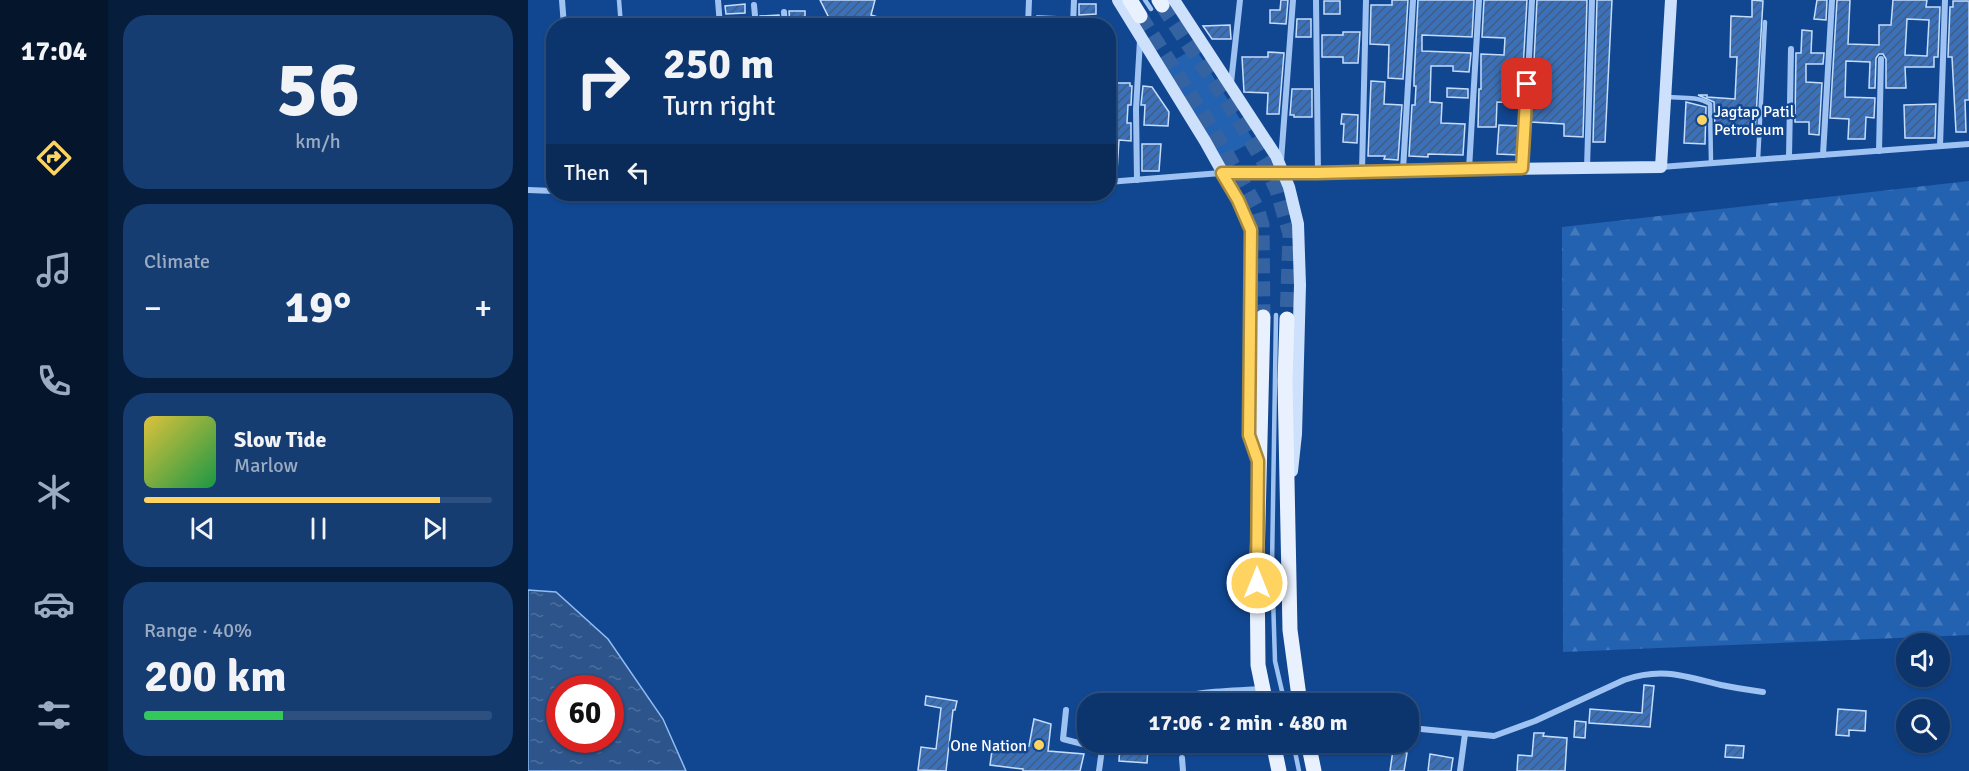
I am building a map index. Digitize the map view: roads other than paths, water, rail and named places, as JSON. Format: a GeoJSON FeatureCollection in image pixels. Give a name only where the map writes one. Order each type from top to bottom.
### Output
{"type":"FeatureCollection","features":[{"type":"Feature","properties":{"kind":"main road"},"geometry":{"type":"LineString","coordinates":[[1118,0],[1238,200],[1251,230],[1249,435],[1258,461]]}},
{"type":"Feature","properties":{"kind":"main road"},"geometry":{"type":"LineString","coordinates":[[1130,0],[1157,6],[1231,87],[1276,156],[1289,187],[1298,224],[1300,285],[1296,434],[1287,491]]}},
{"type":"Feature","properties":{"kind":"main road"},"geometry":{"type":"LineString","coordinates":[[1222,173],[1281,170],[1317,173],[1661,167],[1671,0]]}},
{"type":"Feature","properties":{"kind":"main road"},"geometry":{"type":"LineString","coordinates":[[1275,317],[1285,381],[1290,630],[1299,693]]}},
{"type":"Feature","properties":{"kind":"main road"},"geometry":{"type":"LineString","coordinates":[[1263,693],[1258,665],[1258,461],[1275,317]]}},
{"type":"Feature","properties":{"kind":"main road"},"geometry":{"type":"LineString","coordinates":[[1275,753],[1279,771]]}},
{"type":"Feature","properties":{"kind":"main road"},"geometry":{"type":"LineString","coordinates":[[1310,753],[1314,771]]}},
{"type":"Feature","properties":{"kind":"street"},"geometry":{"type":"LineString","coordinates":[[562,0],[563,18]]}},
{"type":"Feature","properties":{"kind":"street"},"geometry":{"type":"LineString","coordinates":[[718,0],[719,18]]}},
{"type":"Feature","properties":{"kind":"street"},"geometry":{"type":"LineString","coordinates":[[1028,18],[1029,0]]}},
{"type":"Feature","properties":{"kind":"street"},"geometry":{"type":"LineString","coordinates":[[1073,18],[1074,0]]}},
{"type":"Feature","properties":{"kind":"street"},"geometry":{"type":"LineString","coordinates":[[1231,87],[1240,0]]}},
{"type":"Feature","properties":{"kind":"street"},"geometry":{"type":"LineString","coordinates":[[1281,170],[1293,0]]}},
{"type":"Feature","properties":{"kind":"street"},"geometry":{"type":"LineString","coordinates":[[1316,0],[1317,173]]}},
{"type":"Feature","properties":{"kind":"street"},"geometry":{"type":"LineString","coordinates":[[1362,171],[1366,0]]}},
{"type":"Feature","properties":{"kind":"street"},"geometry":{"type":"LineString","coordinates":[[1403,170],[1413,0]]}},
{"type":"Feature","properties":{"kind":"street"},"geometry":{"type":"LineString","coordinates":[[1469,169],[1479,0]]}},
{"type":"Feature","properties":{"kind":"street"},"geometry":{"type":"LineString","coordinates":[[1522,168],[1532,0]]}},
{"type":"Feature","properties":{"kind":"street"},"geometry":{"type":"LineString","coordinates":[[1587,168],[1592,0]]}},
{"type":"Feature","properties":{"kind":"street"},"geometry":{"type":"LineString","coordinates":[[1823,155],[1832,0]]}},
{"type":"Feature","properties":{"kind":"street"},"geometry":{"type":"LineString","coordinates":[[1940,146],[1945,0]]}},
{"type":"Feature","properties":{"kind":"street"},"geometry":{"type":"LineString","coordinates":[[754,5],[755,18]]}},
{"type":"Feature","properties":{"kind":"street"},"geometry":{"type":"LineString","coordinates":[[784,12],[784,18]]}},
{"type":"Feature","properties":{"kind":"street"},"geometry":{"type":"LineString","coordinates":[[1137,180],[1136,109],[1140,36]]}},
{"type":"Feature","properties":{"kind":"street"},"geometry":{"type":"LineString","coordinates":[[1789,157],[1791,49]]}},
{"type":"Feature","properties":{"kind":"street"},"geometry":{"type":"LineString","coordinates":[[1879,151],[1881,59]]}},
{"type":"Feature","properties":{"kind":"street"},"geometry":{"type":"LineString","coordinates":[[1661,167],[1969,144]]}},
{"type":"Feature","properties":{"kind":"street"},"geometry":{"type":"LineString","coordinates":[[1116,181],[1222,173]]}},
{"type":"Feature","properties":{"kind":"street"},"geometry":{"type":"LineString","coordinates":[[528,190],[546,191]]}},
{"type":"Feature","properties":{"kind":"street"},"geometry":{"type":"LineString","coordinates":[[1419,728],[1494,736],[1535,721],[1632,677],[1677,673],[1728,687],[1763,692]]}},
{"type":"Feature","properties":{"kind":"street"},"geometry":{"type":"LineString","coordinates":[[1197,693],[1228,690],[1246,693]]}},
{"type":"Feature","properties":{"kind":"street"},"geometry":{"type":"LineString","coordinates":[[1066,710],[1063,739],[1102,749],[1100,771]]}},
{"type":"Feature","properties":{"kind":"street"},"geometry":{"type":"LineString","coordinates":[[1460,771],[1465,734]]}},
{"type":"Feature","properties":{"kind":"street"},"geometry":{"type":"LineString","coordinates":[[1182,758],[1183,771]]}},
{"type":"Feature","properties":{"kind":"lane"},"geometry":{"type":"LineString","coordinates":[[619,0],[620,18]]}},
{"type":"Feature","properties":{"kind":"lane"},"geometry":{"type":"LineString","coordinates":[[1145,0],[1157,6]]}},
{"type":"Feature","properties":{"kind":"lane"},"geometry":{"type":"LineString","coordinates":[[1758,160],[1765,22]]}},
{"type":"Feature","properties":{"kind":"lane"},"geometry":{"type":"LineString","coordinates":[[1665,97],[1706,101],[1710,104],[1711,163]]}},
{"type":"Feature","properties":{"kind":"lane"},"geometry":{"type":"LineString","coordinates":[[1275,317],[1272,566],[1275,661],[1282,693]]}},
{"type":"Feature","properties":{"kind":"lane"},"geometry":{"type":"LineString","coordinates":[[1295,753],[1299,771]]}},
{"type":"Feature","properties":{"kind":"water"},"geometry":{"type":"Polygon","coordinates":[[[528,590],[556,592],[608,639],[663,719],[686,771],[528,771],[528,590]]]}},
{"type":"Feature","properties":{"kind":"tunnel"},"geometry":{"type":"LineString","coordinates":[[1162,5],[1235,114],[1277,190],[1290,234],[1287,319]]}},
{"type":"Feature","properties":{"kind":"tunnel"},"geometry":{"type":"LineString","coordinates":[[1140,16],[1215,133],[1257,208],[1262,225],[1263,317]]}},
{"type":"Feature","properties":{"kind":"place","name":"Jagtap Patil Petroleum"},"geometry":{"type":"Point","coordinates":[1702,120]}},
{"type":"Feature","properties":{"kind":"place","name":"One Nation"},"geometry":{"type":"Point","coordinates":[1039,745]}}]}
